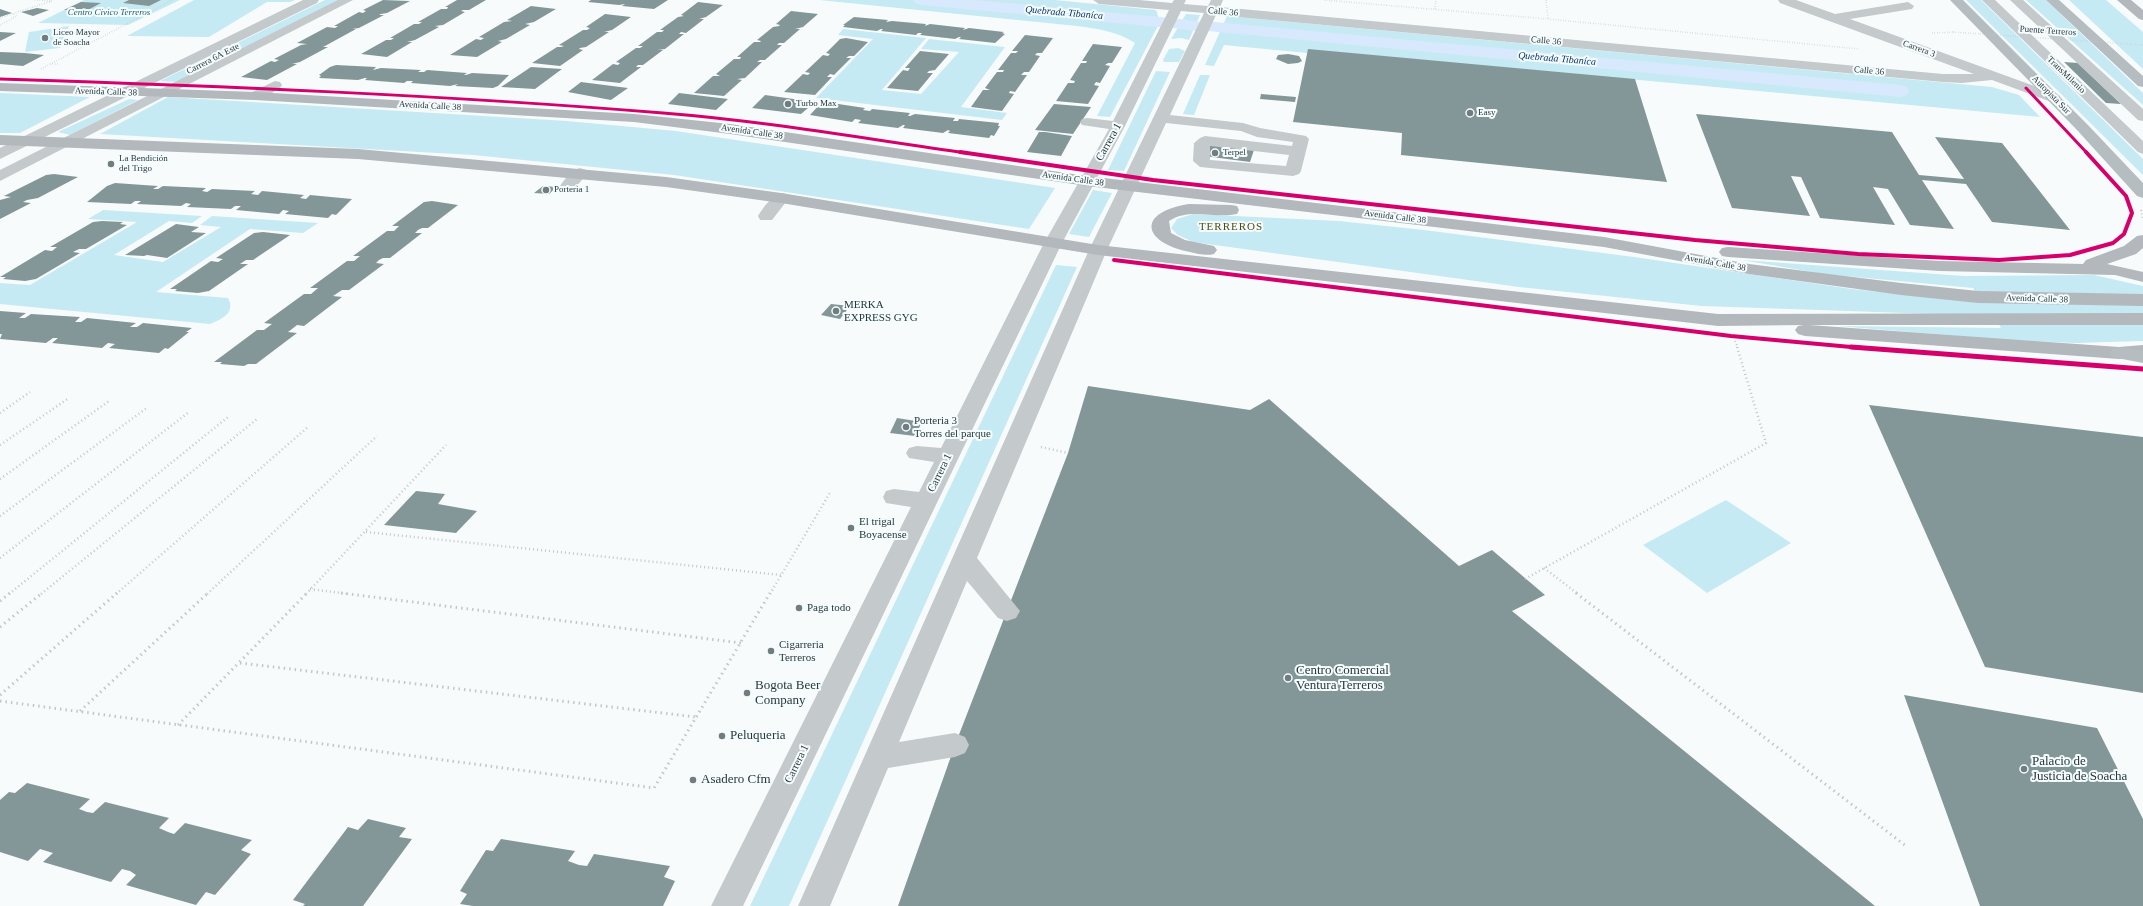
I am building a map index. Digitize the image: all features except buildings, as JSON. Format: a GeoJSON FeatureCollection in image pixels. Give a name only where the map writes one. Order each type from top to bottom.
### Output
{"type":"FeatureCollection","features":[{"type":"Feature","properties":{"kind":"highway","name":"Autopista Sur"},"geometry":{"type":"LineString","coordinates":[[1956,0],[2054,98],[2143,193]]}},
{"type":"Feature","properties":{"kind":"highway"},"geometry":{"type":"LineString","coordinates":[[2052,0],[2143,83]]}},
{"type":"Feature","properties":{"kind":"highway"},"geometry":{"type":"LineString","coordinates":[[2119,353],[2143,357]]}},
{"type":"Feature","properties":{"kind":"main road"},"geometry":{"type":"LineString","coordinates":[[2123,0],[2143,16]]}},
{"type":"Feature","properties":{"kind":"main road","name":"Avenida Calle 38"},"geometry":{"type":"LineString","coordinates":[[5,87],[127,93],[255,96],[634,118],[738,130],[1087,181],[1604,242],[1683,258],[1824,280],[1978,297],[2143,300]]}},
{"type":"Feature","properties":{"kind":"main road","name":"Avenida Calle 38"},"geometry":{"type":"LineString","coordinates":[[0,140],[358,154],[666,182],[781,198],[1098,250],[1718,320],[1815,317],[1992,322],[2143,319]]}},
{"type":"Feature","properties":{"kind":"main road"},"geometry":{"type":"LineString","coordinates":[[1377,215],[1212,209],[1186,211],[1166,216],[1160,222],[1159,231],[1162,236],[1169,240],[1187,246],[1302,262],[1452,290]]}},
{"type":"Feature","properties":{"kind":"main road"},"geometry":{"type":"LineString","coordinates":[[2078,268],[2116,257],[2130,250],[2143,240]]}},
{"type":"Feature","properties":{"kind":"main road"},"geometry":{"type":"LineString","coordinates":[[1604,242],[1940,266],[2115,270],[2143,276]]}},
{"type":"Feature","properties":{"kind":"main road"},"geometry":{"type":"LineString","coordinates":[[1718,320],[1830,333],[2119,353],[2143,351]]}},
{"type":"Feature","properties":{"kind":"street","name":"Carrera 6A Este"},"geometry":{"type":"LineString","coordinates":[[0,154],[127,93],[313,0]]}},
{"type":"Feature","properties":{"kind":"street","name":"Carrera 6A Este"},"geometry":{"type":"LineString","coordinates":[[0,176],[347,0]]}},
{"type":"Feature","properties":{"kind":"street","name":"Calle 36"},"geometry":{"type":"LineString","coordinates":[[1099,0],[1214,5],[1943,78],[1962,79],[1993,76]]}},
{"type":"Feature","properties":{"kind":"street","name":"Carrera 3"},"geometry":{"type":"LineString","coordinates":[[1784,0],[2054,98]]}},
{"type":"Feature","properties":{"kind":"street","name":"TransMilenio"},"geometry":{"type":"LineString","coordinates":[[1988,0],[2143,150]]}},
{"type":"Feature","properties":{"kind":"street","name":"TransMilenio"},"geometry":{"type":"LineString","coordinates":[[2016,0],[2143,117]]}},
{"type":"Feature","properties":{"kind":"street","name":"Carrera 1"},"geometry":{"type":"LineString","coordinates":[[814,906],[1098,250],[1160,120],[1165,62],[1179,4]]}},
{"type":"Feature","properties":{"kind":"street","name":"Carrera 1"},"geometry":{"type":"LineString","coordinates":[[727,906],[1053,243],[1118,126],[1165,62],[1192,51],[1214,5]]}},
{"type":"Feature","properties":{"kind":"street"},"geometry":{"type":"LineString","coordinates":[[1834,18],[1908,6]]}},
{"type":"Feature","properties":{"kind":"street"},"geometry":{"type":"LineString","coordinates":[[282,33],[302,36]]}},
{"type":"Feature","properties":{"kind":"street"},"geometry":{"type":"LineString","coordinates":[[1165,62],[1177,43],[1189,46],[1192,51]]}},
{"type":"Feature","properties":{"kind":"street"},"geometry":{"type":"LineString","coordinates":[[255,96],[275,85]]}},
{"type":"Feature","properties":{"kind":"street"},"geometry":{"type":"LineString","coordinates":[[1160,120],[1246,133],[1257,132],[1301,139],[1294,171],[1206,164],[1201,161],[1202,143],[1205,141],[1298,151]]}},
{"type":"Feature","properties":{"kind":"street"},"geometry":{"type":"LineString","coordinates":[[1087,122],[1118,126]]}},
{"type":"Feature","properties":{"kind":"street"},"geometry":{"type":"LineString","coordinates":[[568,186],[580,173]]}},
{"type":"Feature","properties":{"kind":"street"},"geometry":{"type":"LineString","coordinates":[[766,216],[781,198]]}},
{"type":"Feature","properties":{"kind":"street"},"geometry":{"type":"LineString","coordinates":[[917,453],[948,456]]}},
{"type":"Feature","properties":{"kind":"street"},"geometry":{"type":"LineString","coordinates":[[894,497],[926,501]]}},
{"type":"Feature","properties":{"kind":"street"},"geometry":{"type":"LineString","coordinates":[[964,560],[1007,611]]}},
{"type":"Feature","properties":{"kind":"street"},"geometry":{"type":"LineString","coordinates":[[878,758],[954,745]]}},
{"type":"Feature","properties":{"kind":"path"},"geometry":{"type":"LineString","coordinates":[[0,18],[52,0],[34,0]]}},
{"type":"Feature","properties":{"kind":"path"},"geometry":{"type":"LineString","coordinates":[[5,87],[172,0]]}},
{"type":"Feature","properties":{"kind":"path"},"geometry":{"type":"LineString","coordinates":[[1324,0],[1548,19],[1860,49],[1862,53]]}},
{"type":"Feature","properties":{"kind":"path"},"geometry":{"type":"LineString","coordinates":[[1379,5],[1380,0]]}},
{"type":"Feature","properties":{"kind":"path"},"geometry":{"type":"LineString","coordinates":[[1435,9],[1436,0]]}},
{"type":"Feature","properties":{"kind":"path"},"geometry":{"type":"LineString","coordinates":[[1546,0],[1548,19]]}},
{"type":"Feature","properties":{"kind":"path"},"geometry":{"type":"LineString","coordinates":[[0,25],[15,18],[17,16],[14,14],[17,12]]}},
{"type":"Feature","properties":{"kind":"path"},"geometry":{"type":"LineString","coordinates":[[50,64],[59,64]]}},
{"type":"Feature","properties":{"kind":"path"},"geometry":{"type":"LineString","coordinates":[[1731,336],[1739,336]]}},
{"type":"Feature","properties":{"kind":"path"},"geometry":{"type":"LineString","coordinates":[[1525,579],[1766,443],[1741,356],[1735,341]]}},
{"type":"Feature","properties":{"kind":"path"},"geometry":{"type":"LineString","coordinates":[[0,413],[30,392]]}},
{"type":"Feature","properties":{"kind":"path"},"geometry":{"type":"LineString","coordinates":[[0,445],[69,398]]}},
{"type":"Feature","properties":{"kind":"path"},"geometry":{"type":"LineString","coordinates":[[0,479],[109,402]]}},
{"type":"Feature","properties":{"kind":"path"},"geometry":{"type":"LineString","coordinates":[[0,516],[148,407]]}},
{"type":"Feature","properties":{"kind":"path"},"geometry":{"type":"LineString","coordinates":[[0,558],[189,412]]}},
{"type":"Feature","properties":{"kind":"path"},"geometry":{"type":"LineString","coordinates":[[0,601],[228,417]]}},
{"type":"Feature","properties":{"kind":"path"},"geometry":{"type":"LineString","coordinates":[[0,627],[257,419]]}},
{"type":"Feature","properties":{"kind":"path"},"geometry":{"type":"LineString","coordinates":[[0,695],[308,427]]}},
{"type":"Feature","properties":{"kind":"path"},"geometry":{"type":"LineString","coordinates":[[79,712],[377,436]]}},
{"type":"Feature","properties":{"kind":"path"},"geometry":{"type":"LineString","coordinates":[[178,725],[366,532],[446,446]]}},
{"type":"Feature","properties":{"kind":"path"},"geometry":{"type":"LineString","coordinates":[[1041,447],[1068,453]]}},
{"type":"Feature","properties":{"kind":"path"},"geometry":{"type":"LineString","coordinates":[[0,701],[654,788],[831,491]]}},
{"type":"Feature","properties":{"kind":"path"},"geometry":{"type":"LineString","coordinates":[[366,532],[781,575]]}},
{"type":"Feature","properties":{"kind":"path"},"geometry":{"type":"LineString","coordinates":[[1544,568],[1906,846]]}},
{"type":"Feature","properties":{"kind":"path"},"geometry":{"type":"LineString","coordinates":[[310,589],[740,643]]}},
{"type":"Feature","properties":{"kind":"path"},"geometry":{"type":"LineString","coordinates":[[240,662],[696,717]]}},
{"type":"Feature","properties":{"kind":"green space","name":"Centro Civico Terreros"},"geometry":{"type":"Polygon","coordinates":[[[84,0],[180,0],[128,25],[38,23],[84,0]]]}},
{"type":"Feature","properties":{"kind":"green space"},"geometry":{"type":"Polygon","coordinates":[[[194,0],[295,0],[290,2],[267,2],[209,37],[127,36],[194,0]]]}},
{"type":"Feature","properties":{"kind":"green space"},"geometry":{"type":"Polygon","coordinates":[[[325,0],[344,0],[176,82],[160,81],[325,0]]]}},
{"type":"Feature","properties":{"kind":"green space"},"geometry":{"type":"Polygon","coordinates":[[[819,0],[1055,0],[1156,10],[1160,22],[1110,117],[1097,116],[1135,43],[1121,36],[1107,31],[1077,26],[819,0]]]}},
{"type":"Feature","properties":{"kind":"green space"},"geometry":{"type":"Polygon","coordinates":[[[1966,0],[1981,0],[2143,159],[2143,175],[1966,0]]]}},
{"type":"Feature","properties":{"kind":"green space"},"geometry":{"type":"Polygon","coordinates":[[[2026,0],[2046,0],[2143,93],[2143,105],[2026,0]]]}},
{"type":"Feature","properties":{"kind":"green space"},"geometry":{"type":"Polygon","coordinates":[[[2069,0],[2106,0],[2143,32],[2143,69],[2069,0]]]}},
{"type":"Feature","properties":{"kind":"green space"},"geometry":{"type":"Polygon","coordinates":[[[1186,14],[1200,15],[1189,40],[1181,38],[1171,39],[1186,14]]]}},
{"type":"Feature","properties":{"kind":"green space"},"geometry":{"type":"Polygon","coordinates":[[[1227,16],[1992,87],[2019,95],[2040,117],[1336,52],[1307,53],[1224,45],[1214,66],[1205,65],[1227,16]]]}},
{"type":"Feature","properties":{"kind":"green space"},"geometry":{"type":"Polygon","coordinates":[[[69,26],[60,48],[25,52],[29,32],[69,26]]]}},
{"type":"Feature","properties":{"kind":"green space"},"geometry":{"type":"Polygon","coordinates":[[[843,29],[926,38],[882,90],[921,94],[959,52],[921,49],[929,39],[1005,47],[961,107],[1007,113],[1002,120],[816,98],[873,39],[838,35],[843,29]]]}},
{"type":"Feature","properties":{"kind":"green space"},"geometry":{"type":"Polygon","coordinates":[[[1178,48],[1185,51],[1179,62],[1164,62],[1163,60],[1169,49],[1178,48]]]}},
{"type":"Feature","properties":{"kind":"green space"},"geometry":{"type":"Polygon","coordinates":[[[1156,71],[1170,72],[1124,171],[1108,170],[1156,71]]]}},
{"type":"Feature","properties":{"kind":"green space"},"geometry":{"type":"Polygon","coordinates":[[[1200,75],[1210,75],[1194,115],[1183,114],[1200,75]]]}},
{"type":"Feature","properties":{"kind":"green space"},"geometry":{"type":"Polygon","coordinates":[[[0,93],[90,97],[20,133],[0,133],[0,93]]]}},
{"type":"Feature","properties":{"kind":"green space"},"geometry":{"type":"Polygon","coordinates":[[[168,97],[567,121],[676,131],[1055,188],[1029,229],[674,175],[473,155],[100,134],[168,97]]]}},
{"type":"Feature","properties":{"kind":"green space"},"geometry":{"type":"Polygon","coordinates":[[[129,99],[138,100],[70,135],[58,132],[129,99]]]}},
{"type":"Feature","properties":{"kind":"green space"},"geometry":{"type":"Polygon","coordinates":[[[1093,190],[1112,193],[1089,237],[1069,234],[1093,190]]]}},
{"type":"Feature","properties":{"kind":"green space"},"geometry":{"type":"Polygon","coordinates":[[[103,210],[202,216],[192,223],[169,221],[114,255],[163,262],[221,227],[200,225],[212,216],[318,223],[303,233],[250,229],[156,292],[228,298],[230,303],[229,312],[223,318],[210,324],[0,304],[0,283],[30,285],[137,222],[88,219],[103,210]]]}},
{"type":"Feature","properties":{"kind":"green space"},"geometry":{"type":"Polygon","coordinates":[[[1193,214],[1339,221],[1424,230],[1634,257],[1852,289],[1983,303],[1973,288],[1824,274],[1742,260],[1964,276],[2094,275],[2143,286],[2143,341],[2076,343],[2009,340],[1837,326],[2001,328],[1994,316],[1702,306],[1519,287],[1193,242],[1178,235],[1171,228],[1177,219],[1193,214]]]}},
{"type":"Feature","properties":{"kind":"green space"},"geometry":{"type":"Polygon","coordinates":[[[1056,265],[1077,267],[789,906],[750,906],[1056,265]]]}},
{"type":"Feature","properties":{"kind":"green space"},"geometry":{"type":"Polygon","coordinates":[[[1726,500],[1791,543],[1707,593],[1643,545],[1726,500]]]}},
{"type":"Feature","properties":{"kind":"waterway","name":"Quebrada Tibaníca"},"geometry":{"type":"LineString","coordinates":[[921,0],[1160,22]]}},
{"type":"Feature","properties":{"kind":"waterway","name":"Quebrada Tibaníca"},"geometry":{"type":"LineString","coordinates":[[1179,24],[1196,26]]}},
{"type":"Feature","properties":{"kind":"waterway","name":"Quebrada Tibaníca"},"geometry":{"type":"LineString","coordinates":[[1214,27],[1900,91]]}},
{"type":"Feature","properties":{"kind":"cycle path"},"geometry":{"type":"LineString","coordinates":[[0,79],[271,88],[664,113],[748,122],[1153,180],[1695,240],[1858,254],[1999,260],[2070,255],[2113,243],[2124,234],[2132,213],[2126,196],[2026,88]]}},
{"type":"Feature","properties":{"kind":"cycle path"},"geometry":{"type":"LineString","coordinates":[[1114,260],[1731,336],[1913,352],[2143,369]]}},
{"type":"Feature","properties":{"kind":"place","name":"Liceo Mayor de Soacha"},"geometry":{"type":"Point","coordinates":[45,38]}},
{"type":"Feature","properties":{"kind":"place","name":"Turbo Max"},"geometry":{"type":"Point","coordinates":[788,104]}},
{"type":"Feature","properties":{"kind":"place","name":"Easy"},"geometry":{"type":"Point","coordinates":[1470,113]}},
{"type":"Feature","properties":{"kind":"place","name":"Terpel"},"geometry":{"type":"Point","coordinates":[1215,153]}},
{"type":"Feature","properties":{"kind":"place","name":"La Bendición del Trigo"},"geometry":{"type":"Point","coordinates":[111,164]}},
{"type":"Feature","properties":{"kind":"place","name":"Porteria 1"},"geometry":{"type":"Point","coordinates":[546,190]}},
{"type":"Feature","properties":{"kind":"place","name":"MERKA EXPRESS GYG"},"geometry":{"type":"Point","coordinates":[836,311]}},
{"type":"Feature","properties":{"kind":"place","name":"Porteria 3 Torres del parque"},"geometry":{"type":"Point","coordinates":[906,427]}},
{"type":"Feature","properties":{"kind":"place","name":"El trigal Boyacense"},"geometry":{"type":"Point","coordinates":[851,528]}},
{"type":"Feature","properties":{"kind":"place","name":"Paga todo"},"geometry":{"type":"Point","coordinates":[799,608]}},
{"type":"Feature","properties":{"kind":"place","name":"Cigarreria Terreros"},"geometry":{"type":"Point","coordinates":[771,651]}},
{"type":"Feature","properties":{"kind":"place","name":"Centro Comercial Ventura Terreros"},"geometry":{"type":"Point","coordinates":[1288,678]}},
{"type":"Feature","properties":{"kind":"place","name":"Bogota Beer Company"},"geometry":{"type":"Point","coordinates":[747,693]}},
{"type":"Feature","properties":{"kind":"place","name":"Peluqueria"},"geometry":{"type":"Point","coordinates":[722,736]}},
{"type":"Feature","properties":{"kind":"place","name":"Palacio de Justicia de Soacha"},"geometry":{"type":"Point","coordinates":[2024,769]}},
{"type":"Feature","properties":{"kind":"place","name":"Asadero Cfm"},"geometry":{"type":"Point","coordinates":[693,780]}},
{"type":"Feature","properties":{"kind":"district","name":"TERREROS"},"geometry":{"type":"Point","coordinates":[1231,227]}}]}
